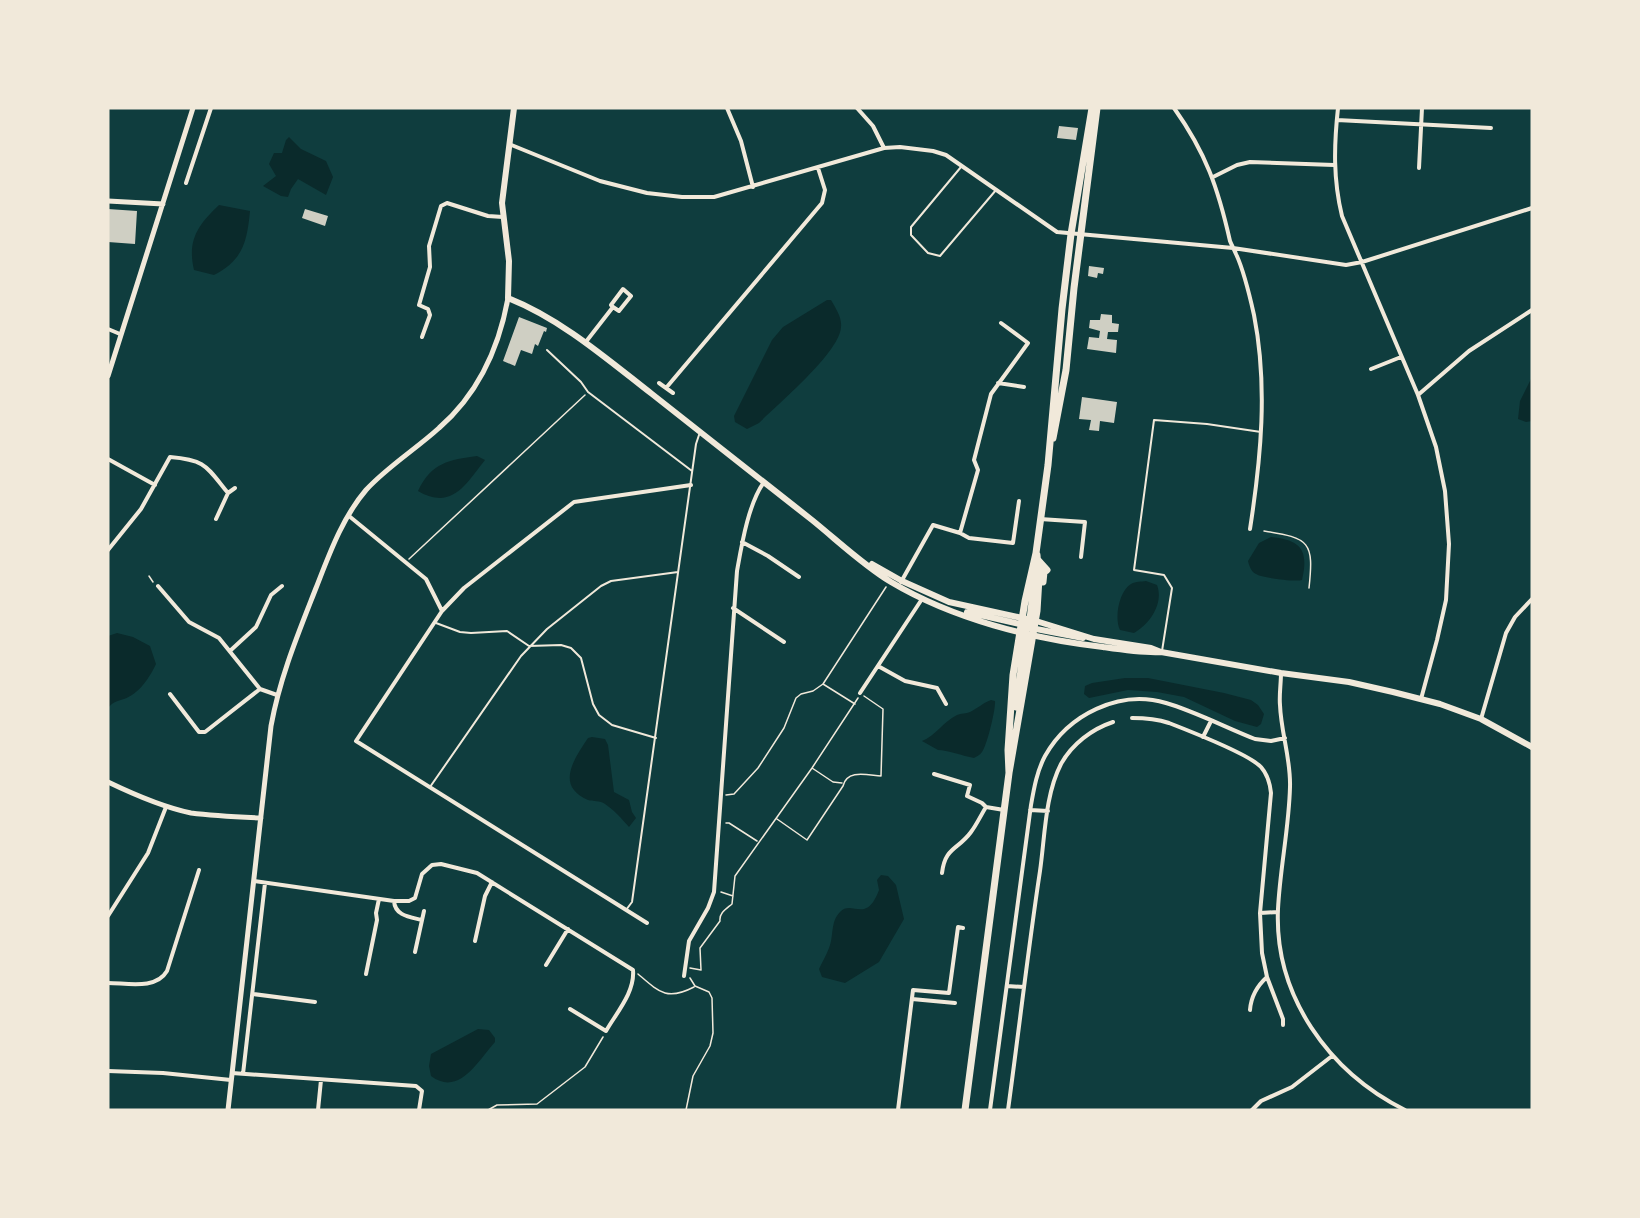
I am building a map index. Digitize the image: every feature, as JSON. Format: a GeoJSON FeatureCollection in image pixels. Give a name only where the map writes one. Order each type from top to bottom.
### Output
{"type":"FeatureCollection","features":[{"type":"Feature","properties":{"kind":"main road"},"geometry":{"type":"LineString","coordinates":[[514,108],[503,188],[503,217],[509,261],[508,298],[537,312],[585,343],[889,581],[949,602],[1066,636],[1151,648],[1161,652],[1281,673],[1349,682],[1420,699],[1481,719],[1532,747]]}},
{"type":"Feature","properties":{"kind":"main road"},"geometry":{"type":"LineString","coordinates":[[1048,465],[1071,234],[1092,108]]}},
{"type":"Feature","properties":{"kind":"main road"},"geometry":{"type":"LineString","coordinates":[[965,1110],[1009,773],[1014,750],[1040,519],[1066,370],[1097,108]]}},
{"type":"Feature","properties":{"kind":"main road"},"geometry":{"type":"LineString","coordinates":[[856,555],[922,598],[946,608],[1028,626],[1064,643],[1144,653],[1161,652]]}},
{"type":"Feature","properties":{"kind":"main road"},"geometry":{"type":"LineString","coordinates":[[1009,773],[1011,700],[1028,626],[1037,611],[1037,556]]}},
{"type":"Feature","properties":{"kind":"street"},"geometry":{"type":"LineString","coordinates":[[108,376],[193,108]]}},
{"type":"Feature","properties":{"kind":"street"},"geometry":{"type":"LineString","coordinates":[[186,183],[211,108]]}},
{"type":"Feature","properties":{"kind":"street"},"geometry":{"type":"LineString","coordinates":[[727,108],[741,141],[753,187]]}},
{"type":"Feature","properties":{"kind":"street"},"geometry":{"type":"LineString","coordinates":[[857,108],[873,126],[884,148]]}},
{"type":"Feature","properties":{"kind":"street"},"geometry":{"type":"LineString","coordinates":[[1174,108],[1190,130],[1213,177],[1253,312],[1258,339],[1262,390],[1261,432],[1250,529]]}},
{"type":"Feature","properties":{"kind":"street"},"geometry":{"type":"LineString","coordinates":[[1338,108],[1334,165],[1336,192],[1342,216],[1418,395],[1436,447],[1445,491],[1449,544],[1446,600],[1420,699]]}},
{"type":"Feature","properties":{"kind":"street"},"geometry":{"type":"LineString","coordinates":[[1419,168],[1422,108]]}},
{"type":"Feature","properties":{"kind":"street"},"geometry":{"type":"LineString","coordinates":[[1337,120],[1491,128]]}},
{"type":"Feature","properties":{"kind":"street"},"geometry":{"type":"LineString","coordinates":[[509,144],[600,181],[647,193],[682,197],[714,197],[884,148],[900,147],[933,151],[946,155],[963,165],[1053,230],[1071,234],[1233,248],[1346,265],[1362,262],[1532,208]]}},
{"type":"Feature","properties":{"kind":"street"},"geometry":{"type":"LineString","coordinates":[[1213,177],[1237,165],[1250,162],[1334,165]]}},
{"type":"Feature","properties":{"kind":"street"},"geometry":{"type":"LineString","coordinates":[[666,388],[822,203],[825,190],[818,168]]}},
{"type":"Feature","properties":{"kind":"street"},"geometry":{"type":"LineString","coordinates":[[108,201],[163,204]]}},
{"type":"Feature","properties":{"kind":"street"},"geometry":{"type":"LineString","coordinates":[[422,338],[430,315],[428,309],[419,305],[430,267],[429,246],[441,206],[447,203],[489,216],[503,217]]}},
{"type":"Feature","properties":{"kind":"street"},"geometry":{"type":"LineString","coordinates":[[585,343],[613,307],[611,305],[623,289],[631,296],[619,311],[613,307]]}},
{"type":"Feature","properties":{"kind":"street"},"geometry":{"type":"LineString","coordinates":[[228,1110],[271,726],[285,666],[332,547],[349,516],[366,491],[440,428],[468,398],[489,362],[498,341],[508,298]]}},
{"type":"Feature","properties":{"kind":"street"},"geometry":{"type":"LineString","coordinates":[[1418,395],[1468,351],[1532,310]]}},
{"type":"Feature","properties":{"kind":"street"},"geometry":{"type":"LineString","coordinates":[[960,533],[978,470],[974,460],[991,393],[1028,343],[1001,323]]}},
{"type":"Feature","properties":{"kind":"street"},"geometry":{"type":"LineString","coordinates":[[108,329],[120,334]]}},
{"type":"Feature","properties":{"kind":"street"},"geometry":{"type":"LineString","coordinates":[[1371,369],[1401,357]]}},
{"type":"Feature","properties":{"kind":"street"},"geometry":{"type":"LineString","coordinates":[[660,383],[673,393]]}},
{"type":"Feature","properties":{"kind":"street"},"geometry":{"type":"LineString","coordinates":[[998,383],[1023,387]]}},
{"type":"Feature","properties":{"kind":"street"},"geometry":{"type":"LineString","coordinates":[[108,550],[135,518],[170,457],[192,459],[207,467],[228,493]]}},
{"type":"Feature","properties":{"kind":"street"},"geometry":{"type":"LineString","coordinates":[[108,459],[155,485]]}},
{"type":"Feature","properties":{"kind":"street"},"geometry":{"type":"LineString","coordinates":[[684,976],[689,941],[708,908],[714,890],[737,571],[742,542],[757,491],[764,481]]}},
{"type":"Feature","properties":{"kind":"street"},"geometry":{"type":"LineString","coordinates":[[648,923],[356,741],[442,611],[464,588],[574,502],[691,485]]}},
{"type":"Feature","properties":{"kind":"street"},"geometry":{"type":"LineString","coordinates":[[216,519],[228,493],[235,488]]}},
{"type":"Feature","properties":{"kind":"street"},"geometry":{"type":"LineString","coordinates":[[900,583],[933,525],[969,538],[1013,543],[1019,501]]}},
{"type":"Feature","properties":{"kind":"street"},"geometry":{"type":"LineString","coordinates":[[349,516],[426,579],[442,611]]}},
{"type":"Feature","properties":{"kind":"street"},"geometry":{"type":"LineString","coordinates":[[1040,519],[1085,522],[1081,557]]}},
{"type":"Feature","properties":{"kind":"street"},"geometry":{"type":"LineString","coordinates":[[742,542],[799,577]]}},
{"type":"Feature","properties":{"kind":"street"},"geometry":{"type":"LineString","coordinates":[[231,650],[256,627],[271,595],[282,585]]}},
{"type":"Feature","properties":{"kind":"street"},"geometry":{"type":"LineString","coordinates":[[158,586],[189,622],[219,638],[231,650],[260,689],[277,695]]}},
{"type":"Feature","properties":{"kind":"street"},"geometry":{"type":"LineString","coordinates":[[860,693],[922,598]]}},
{"type":"Feature","properties":{"kind":"street"},"geometry":{"type":"LineString","coordinates":[[1481,719],[1506,633],[1515,617],[1532,599]]}},
{"type":"Feature","properties":{"kind":"street"},"geometry":{"type":"LineString","coordinates":[[733,608],[784,642]]}},
{"type":"Feature","properties":{"kind":"street"},"geometry":{"type":"LineString","coordinates":[[878,666],[904,681],[937,688],[946,704]]}},
{"type":"Feature","properties":{"kind":"street"},"geometry":{"type":"LineString","coordinates":[[1281,673],[1280,705],[1289,761],[1290,788],[1281,859],[1278,912],[1284,968],[1292,992],[1312,1029],[1332,1056],[1368,1089],[1405,1110]]}},
{"type":"Feature","properties":{"kind":"street"},"geometry":{"type":"LineString","coordinates":[[170,694],[199,732],[205,732],[260,689]]}},
{"type":"Feature","properties":{"kind":"street"},"geometry":{"type":"LineString","coordinates":[[990,1110],[1030,810],[1039,771],[1052,746],[1071,724],[1098,708],[1131,700],[1166,703],[1255,740],[1271,741],[1285,738]]}},
{"type":"Feature","properties":{"kind":"street"},"geometry":{"type":"LineString","coordinates":[[1132,718],[1169,723],[1203,737],[1255,762],[1268,777],[1271,793],[1260,913],[1262,953],[1267,977],[1283,1019],[1283,1025]]}},
{"type":"Feature","properties":{"kind":"street"},"geometry":{"type":"LineString","coordinates":[[1008,1110],[1048,811],[1057,774],[1068,754],[1088,734],[1113,722]]}},
{"type":"Feature","properties":{"kind":"street"},"geometry":{"type":"LineString","coordinates":[[1203,737],[1210,722]]}},
{"type":"Feature","properties":{"kind":"street"},"geometry":{"type":"LineString","coordinates":[[934,774],[970,785],[967,796],[982,802],[986,807],[1004,810]]}},
{"type":"Feature","properties":{"kind":"street"},"geometry":{"type":"LineString","coordinates":[[108,783],[166,807],[192,813],[261,818]]}},
{"type":"Feature","properties":{"kind":"street"},"geometry":{"type":"LineString","coordinates":[[108,916],[148,853],[166,807]]}},
{"type":"Feature","properties":{"kind":"street"},"geometry":{"type":"LineString","coordinates":[[942,873],[946,855],[971,832],[986,807]]}},
{"type":"Feature","properties":{"kind":"street"},"geometry":{"type":"LineString","coordinates":[[1030,810],[1048,811]]}},
{"type":"Feature","properties":{"kind":"street"},"geometry":{"type":"LineString","coordinates":[[254,881],[394,901],[409,901],[415,898],[422,874],[432,865],[441,864],[477,873],[633,970],[634,980],[631,989],[606,1031],[570,1009]]}},
{"type":"Feature","properties":{"kind":"street"},"geometry":{"type":"LineString","coordinates":[[108,983],[152,983],[164,977],[168,971],[199,870]]}},
{"type":"Feature","properties":{"kind":"street"},"geometry":{"type":"LineString","coordinates":[[243,1074],[266,882]]}},
{"type":"Feature","properties":{"kind":"street"},"geometry":{"type":"LineString","coordinates":[[475,941],[485,896],[492,882]]}},
{"type":"Feature","properties":{"kind":"street"},"geometry":{"type":"LineString","coordinates":[[366,974],[379,899]]}},
{"type":"Feature","properties":{"kind":"street"},"geometry":{"type":"LineString","coordinates":[[394,901],[395,908],[405,916],[423,920]]}},
{"type":"Feature","properties":{"kind":"street"},"geometry":{"type":"LineString","coordinates":[[416,952],[424,911]]}},
{"type":"Feature","properties":{"kind":"street"},"geometry":{"type":"LineString","coordinates":[[1260,913],[1278,912]]}},
{"type":"Feature","properties":{"kind":"street"},"geometry":{"type":"LineString","coordinates":[[898,1110],[913,990],[949,993],[958,927],[963,928]]}},
{"type":"Feature","properties":{"kind":"street"},"geometry":{"type":"LineString","coordinates":[[546,965],[568,929]]}},
{"type":"Feature","properties":{"kind":"street"},"geometry":{"type":"LineString","coordinates":[[1250,1010],[1250,1000],[1260,983],[1267,977]]}},
{"type":"Feature","properties":{"kind":"street"},"geometry":{"type":"LineString","coordinates":[[1007,986],[1024,987]]}},
{"type":"Feature","properties":{"kind":"street"},"geometry":{"type":"LineString","coordinates":[[253,994],[315,1002]]}},
{"type":"Feature","properties":{"kind":"street"},"geometry":{"type":"LineString","coordinates":[[912,999],[955,1003]]}},
{"type":"Feature","properties":{"kind":"street"},"geometry":{"type":"LineString","coordinates":[[1252,1110],[1261,1101],[1292,1087],[1332,1056]]}},
{"type":"Feature","properties":{"kind":"street"},"geometry":{"type":"LineString","coordinates":[[108,1071],[163,1073],[231,1080]]}},
{"type":"Feature","properties":{"kind":"street"},"geometry":{"type":"LineString","coordinates":[[232,1073],[416,1086],[422,1090],[419,1110]]}},
{"type":"Feature","properties":{"kind":"street"},"geometry":{"type":"LineString","coordinates":[[318,1110],[321,1080]]}},
{"type":"Feature","properties":{"kind":"lane"},"geometry":{"type":"LineString","coordinates":[[963,165],[911,227],[911,235],[928,253],[940,256],[997,189]]}},
{"type":"Feature","properties":{"kind":"lane"},"geometry":{"type":"LineString","coordinates":[[547,350],[581,382],[588,392],[693,471]]}},
{"type":"Feature","properties":{"kind":"lane"},"geometry":{"type":"LineString","coordinates":[[1161,652],[1172,588],[1164,575],[1134,570],[1154,420],[1207,424],[1261,432]]}},
{"type":"Feature","properties":{"kind":"lane"},"geometry":{"type":"LineString","coordinates":[[626,910],[632,902],[700,432]]}},
{"type":"Feature","properties":{"kind":"lane"},"geometry":{"type":"LineString","coordinates":[[430,788],[529,646],[611,580],[678,572]]}},
{"type":"Feature","properties":{"kind":"lane"},"geometry":{"type":"LineString","coordinates":[[436,622],[460,632],[507,632],[529,646],[561,645],[571,648],[580,658],[593,704],[599,715],[612,725],[656,738]]}},
{"type":"Feature","properties":{"kind":"path"},"geometry":{"type":"LineString","coordinates":[[406,562],[588,392]]}},
{"type":"Feature","properties":{"kind":"path"},"geometry":{"type":"LineString","coordinates":[[1264,531],[1290,535],[1299,538],[1307,545],[1311,553],[1312,564],[1309,588]]}},
{"type":"Feature","properties":{"kind":"path"},"geometry":{"type":"LineString","coordinates":[[149,576],[158,586]]}},
{"type":"Feature","properties":{"kind":"path"},"geometry":{"type":"LineString","coordinates":[[721,795],[734,794],[758,768],[784,728],[796,698],[801,694],[813,692],[823,684],[889,581]]}},
{"type":"Feature","properties":{"kind":"path"},"geometry":{"type":"LineString","coordinates":[[686,967],[701,970],[700,948],[720,921],[719,917],[723,910],[732,904],[735,876],[856,704],[823,684]]}},
{"type":"Feature","properties":{"kind":"path"},"geometry":{"type":"LineString","coordinates":[[777,819],[807,840],[846,778],[853,774],[881,776],[883,709],[860,693]]}},
{"type":"Feature","properties":{"kind":"path"},"geometry":{"type":"LineString","coordinates":[[812,768],[833,782],[843,783]]}},
{"type":"Feature","properties":{"kind":"path"},"geometry":{"type":"LineString","coordinates":[[719,822],[729,823],[758,842]]}},
{"type":"Feature","properties":{"kind":"path"},"geometry":{"type":"LineString","coordinates":[[714,890],[734,896]]}},
{"type":"Feature","properties":{"kind":"path"},"geometry":{"type":"LineString","coordinates":[[633,970],[657,991],[671,995],[680,994],[695,986]]}},
{"type":"Feature","properties":{"kind":"path"},"geometry":{"type":"LineString","coordinates":[[684,976],[689,978],[695,986],[709,992],[712,998],[713,1033],[710,1046],[693,1076],[686,1110]]}},
{"type":"Feature","properties":{"kind":"path"},"geometry":{"type":"LineString","coordinates":[[488,1110],[497,1105],[537,1104],[585,1067],[606,1031]]}},
{"type":"Feature","properties":{"kind":"water"},"geometry":{"type":"Polygon","coordinates":[[[289,137],[301,149],[326,161],[333,177],[326,195],[298,179],[288,197],[281,196],[263,186],[276,176],[269,164],[274,153],[282,153],[289,137]]]}},
{"type":"Feature","properties":{"kind":"water"},"geometry":{"type":"Polygon","coordinates":[[[219,205],[250,211],[242,249],[231,263],[214,275],[194,270],[192,250],[200,226],[219,205]]]}},
{"type":"Feature","properties":{"kind":"water"},"geometry":{"type":"Polygon","coordinates":[[[827,300],[831,300],[841,323],[838,338],[830,350],[807,377],[759,423],[747,429],[735,422],[734,416],[772,340],[783,327],[827,300]]]}},
{"type":"Feature","properties":{"kind":"water"},"geometry":{"type":"Polygon","coordinates":[[[1532,377],[1532,421],[1526,422],[1518,419],[1520,401],[1532,377]]]}},
{"type":"Feature","properties":{"kind":"water"},"geometry":{"type":"Polygon","coordinates":[[[477,456],[485,460],[457,492],[440,498],[418,491],[423,481],[435,468],[450,461],[477,456]]]}},
{"type":"Feature","properties":{"kind":"water"},"geometry":{"type":"Polygon","coordinates":[[[1271,537],[1289,541],[1300,548],[1304,561],[1302,580],[1265,577],[1252,570],[1248,561],[1259,543],[1271,537]]]}},
{"type":"Feature","properties":{"kind":"water"},"geometry":{"type":"Polygon","coordinates":[[[1146,581],[1157,585],[1159,592],[1154,612],[1150,619],[1134,633],[1120,630],[1118,612],[1123,592],[1133,583],[1146,581]]]}},
{"type":"Feature","properties":{"kind":"water"},"geometry":{"type":"Polygon","coordinates":[[[117,633],[133,637],[150,646],[156,664],[139,689],[108,708],[108,636],[117,633]]]}},
{"type":"Feature","properties":{"kind":"water"},"geometry":{"type":"Polygon","coordinates":[[[1125,678],[1148,678],[1224,693],[1251,700],[1264,714],[1261,724],[1257,727],[1235,721],[1184,697],[1128,690],[1089,698],[1084,694],[1085,686],[1092,683],[1125,678]]]}},
{"type":"Feature","properties":{"kind":"water"},"geometry":{"type":"Polygon","coordinates":[[[991,700],[995,701],[995,705],[989,735],[982,752],[974,758],[938,750],[922,741],[952,718],[970,712],[991,700]]]}},
{"type":"Feature","properties":{"kind":"water"},"geometry":{"type":"Polygon","coordinates":[[[588,738],[605,739],[608,745],[614,792],[629,800],[636,818],[629,827],[605,804],[588,800],[572,787],[570,772],[573,763],[588,738]]]}},
{"type":"Feature","properties":{"kind":"water"},"geometry":{"type":"Polygon","coordinates":[[[881,875],[888,876],[896,885],[904,919],[879,962],[845,983],[822,977],[819,969],[827,954],[837,916],[845,909],[864,909],[869,906],[879,890],[877,880],[881,875]]]}},
{"type":"Feature","properties":{"kind":"water"},"geometry":{"type":"Polygon","coordinates":[[[478,1029],[489,1030],[495,1042],[475,1067],[459,1079],[450,1082],[431,1076],[429,1066],[431,1054],[478,1029]]]}},
{"type":"Feature","properties":{"kind":"building"},"geometry":{"type":"Polygon","coordinates":[[[1059,126],[1078,128],[1076,140],[1057,138],[1059,126]]]}},
{"type":"Feature","properties":{"kind":"building"},"geometry":{"type":"Polygon","coordinates":[[[108,209],[137,211],[135,244],[108,242],[108,209]]]}},
{"type":"Feature","properties":{"kind":"building"},"geometry":{"type":"Polygon","coordinates":[[[305,209],[328,216],[325,226],[302,218],[305,209]]]}},
{"type":"Feature","properties":{"kind":"building"},"geometry":{"type":"Polygon","coordinates":[[[1089,266],[1104,268],[1103,274],[1098,273],[1097,278],[1088,276],[1089,266]]]}},
{"type":"Feature","properties":{"kind":"building"},"geometry":{"type":"Polygon","coordinates":[[[1101,314],[1112,315],[1112,323],[1119,324],[1118,332],[1108,332],[1107,339],[1117,340],[1116,353],[1087,349],[1089,337],[1099,338],[1100,331],[1089,328],[1090,320],[1100,320],[1101,314]]]}},
{"type":"Feature","properties":{"kind":"building"},"geometry":{"type":"Polygon","coordinates":[[[519,317],[547,328],[538,346],[535,344],[532,354],[521,350],[515,366],[503,361],[519,317]]]}},
{"type":"Feature","properties":{"kind":"building"},"geometry":{"type":"Polygon","coordinates":[[[1082,397],[1117,402],[1114,423],[1100,421],[1099,431],[1089,430],[1091,420],[1079,419],[1082,397]]]}}]}
